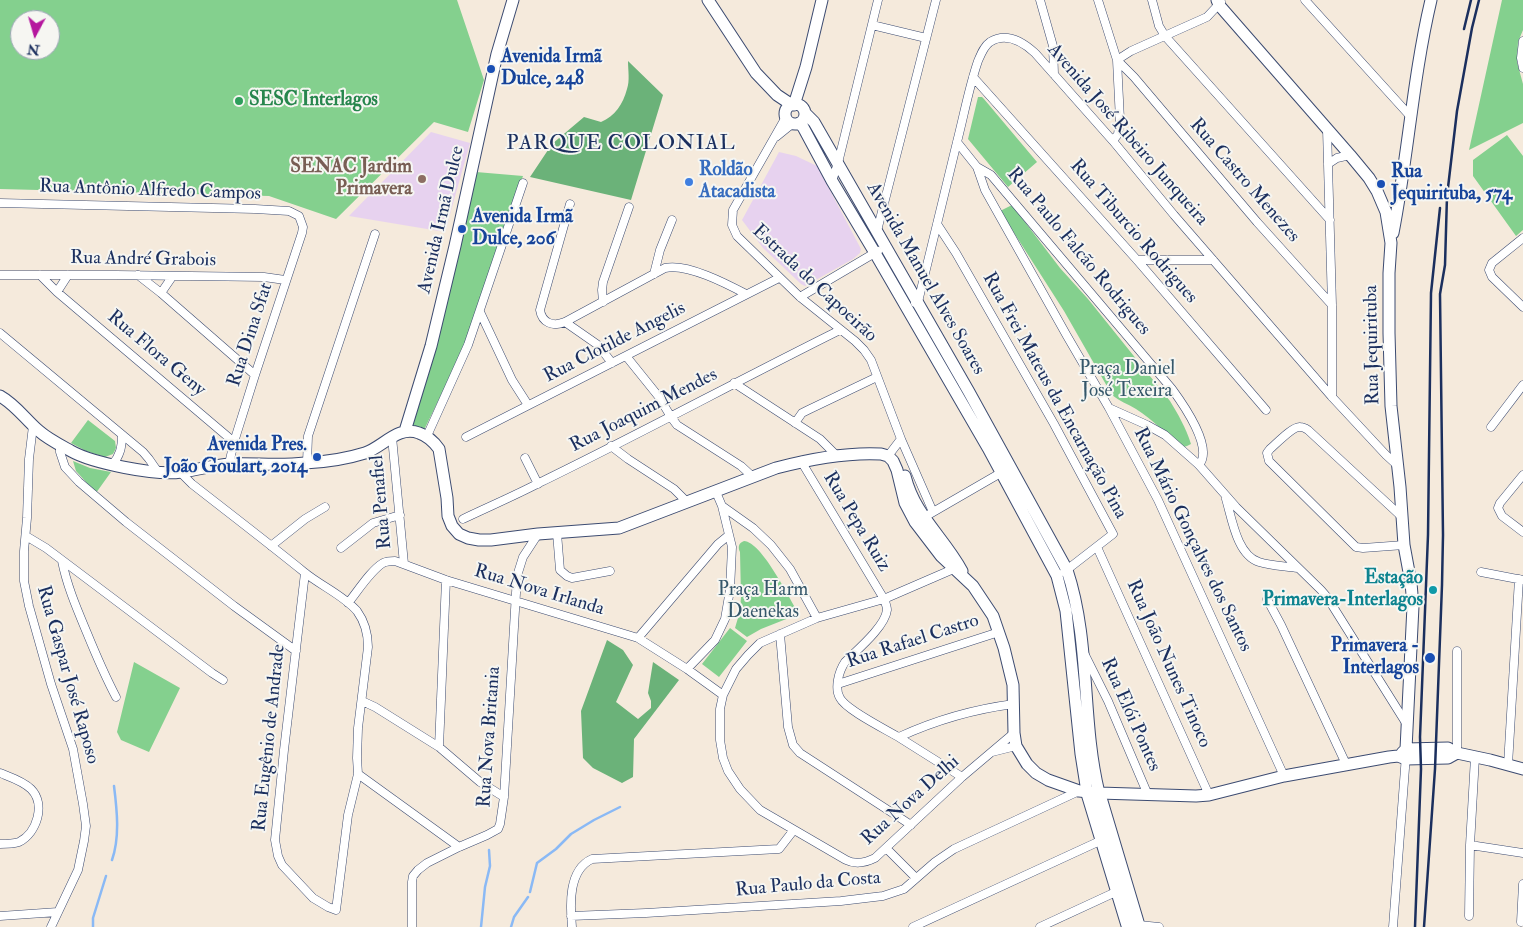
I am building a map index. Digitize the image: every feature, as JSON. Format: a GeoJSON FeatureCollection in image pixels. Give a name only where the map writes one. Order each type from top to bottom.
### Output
{"type":"FeatureCollection","features":[{"type":"Feature","properties":{"kind":"main road"},"geometry":{"type":"LineString","coordinates":[[1088,792],[1102,840],[1123,889]]}},
{"type":"Feature","properties":{"kind":"main road"},"geometry":{"type":"LineString","coordinates":[[1088,792],[1135,926]]}},
{"type":"Feature","properties":{"kind":"street","name":"Avenida Irmã Dulce"},"geometry":{"type":"LineString","coordinates":[[405,431],[431,346],[498,54],[513,0]]}},
{"type":"Feature","properties":{"kind":"street","name":"Avenida Irmã Dulce"},"geometry":{"type":"LineString","coordinates":[[508,16],[522,0]]}},
{"type":"Feature","properties":{"kind":"street","name":"Avenida Manuel Alves Soares"},"geometry":{"type":"LineString","coordinates":[[708,0],[756,73],[795,113],[832,181],[988,448],[1001,474],[1074,594],[1079,622],[1092,754],[1088,792]]}},
{"type":"Feature","properties":{"kind":"street"},"geometry":{"type":"LineString","coordinates":[[795,113],[822,0]]}},
{"type":"Feature","properties":{"kind":"street"},"geometry":{"type":"LineString","coordinates":[[832,181],[878,0]]}},
{"type":"Feature","properties":{"kind":"street"},"geometry":{"type":"LineString","coordinates":[[877,231],[936,0]]}},
{"type":"Feature","properties":{"kind":"street"},"geometry":{"type":"LineString","coordinates":[[1040,0],[1052,46],[1054,74]]}},
{"type":"Feature","properties":{"kind":"street"},"geometry":{"type":"LineString","coordinates":[[1098,0],[1117,60],[1120,127],[1113,141]]}},
{"type":"Feature","properties":{"kind":"street"},"geometry":{"type":"LineString","coordinates":[[1152,0],[1159,26],[1165,36],[1330,220]]}},
{"type":"Feature","properties":{"kind":"street"},"geometry":{"type":"LineString","coordinates":[[1305,0],[1411,117]]}},
{"type":"Feature","properties":{"kind":"street"},"geometry":{"type":"LineString","coordinates":[[1391,243],[1421,50],[1431,0]]}},
{"type":"Feature","properties":{"kind":"street"},"geometry":{"type":"LineString","coordinates":[[1117,60],[1131,51],[1206,17],[1220,2]]}},
{"type":"Feature","properties":{"kind":"street","name":"Rua Jequirituba"},"geometry":{"type":"LineString","coordinates":[[1220,2],[1369,178],[1386,212],[1391,243],[1389,273],[1390,386],[1404,545],[1413,606],[1408,728]]}},
{"type":"Feature","properties":{"kind":"street"},"geometry":{"type":"LineString","coordinates":[[872,25],[926,38]]}},
{"type":"Feature","properties":{"kind":"street","name":"Avenida José Ribeiro Junqueira"},"geometry":{"type":"LineString","coordinates":[[918,302],[973,77],[983,50],[990,42],[1000,38],[1015,40],[1029,47],[1054,74],[1332,397],[1397,465]]}},
{"type":"Feature","properties":{"kind":"street"},"geometry":{"type":"LineString","coordinates":[[1523,41],[1521,58],[1523,68]]}},
{"type":"Feature","properties":{"kind":"street","name":"Rua Castro Menezes"},"geometry":{"type":"LineString","coordinates":[[1117,60],[1134,77],[1256,222],[1332,305]]}},
{"type":"Feature","properties":{"kind":"street","name":"Rua Tiburcio Rodrigues"},"geometry":{"type":"LineString","coordinates":[[973,77],[1137,260],[1266,410]]}},
{"type":"Feature","properties":{"kind":"street"},"geometry":{"type":"LineString","coordinates":[[1118,83],[1134,77]]}},
{"type":"Feature","properties":{"kind":"street","name":"Avenida Manuel Alves Soares"},"geometry":{"type":"LineString","coordinates":[[795,113],[814,122],[838,163],[1011,466],[1062,573],[1080,754],[1088,792]]}},
{"type":"Feature","properties":{"kind":"street","name":"Estrada do Capoeirão"},"geometry":{"type":"LineString","coordinates":[[795,113],[774,138],[733,210],[732,225],[737,236],[779,278],[854,341],[871,360],[901,439],[924,517]]}},
{"type":"Feature","properties":{"kind":"street"},"geometry":{"type":"LineString","coordinates":[[1327,128],[1332,305],[1332,397]]}},
{"type":"Feature","properties":{"kind":"street","name":"Rua Mário Gonçalves dos Santos"},"geometry":{"type":"LineString","coordinates":[[958,142],[977,167],[985,190],[1109,408],[1158,500],[1284,776]]}},
{"type":"Feature","properties":{"kind":"street"},"geometry":{"type":"LineString","coordinates":[[1328,164],[1337,158],[1350,155]]}},
{"type":"Feature","properties":{"kind":"street","name":"Rua Paulo Falcão Rodrigues"},"geometry":{"type":"LineString","coordinates":[[977,167],[991,174],[1185,406],[1201,441],[1203,457],[1199,465]]}},
{"type":"Feature","properties":{"kind":"street"},"geometry":{"type":"LineString","coordinates":[[427,436],[468,345],[524,183]]}},
{"type":"Feature","properties":{"kind":"street","name":"Rua Antônio Alfredo Campos"},"geometry":{"type":"LineString","coordinates":[[0,203],[255,209],[289,211],[299,216]]}},
{"type":"Feature","properties":{"kind":"street"},"geometry":{"type":"LineString","coordinates":[[570,204],[540,310],[542,317],[548,323],[559,324],[565,322],[665,268],[671,267],[688,270],[725,283],[746,294]]}},
{"type":"Feature","properties":{"kind":"street"},"geometry":{"type":"LineString","coordinates":[[1386,212],[1398,204]]}},
{"type":"Feature","properties":{"kind":"street"},"geometry":{"type":"LineString","coordinates":[[603,302],[603,282],[629,207]]}},
{"type":"Feature","properties":{"kind":"street","name":"Rua Dina Sfat"},"geometry":{"type":"LineString","coordinates":[[229,464],[234,442],[285,280],[302,233],[299,216]]}},
{"type":"Feature","properties":{"kind":"street"},"geometry":{"type":"LineString","coordinates":[[654,274],[660,250],[672,220]]}},
{"type":"Feature","properties":{"kind":"street","name":"Rua Frei Mateus da Encarnação Pina"},"geometry":{"type":"LineString","coordinates":[[937,224],[956,253],[1058,432],[1113,534],[1062,573]]}},
{"type":"Feature","properties":{"kind":"street"},"geometry":{"type":"LineString","coordinates":[[307,463],[308,436],[375,234]]}},
{"type":"Feature","properties":{"kind":"street"},"geometry":{"type":"LineString","coordinates":[[1523,238],[1491,264],[1489,272],[1492,278],[1523,307]]}},
{"type":"Feature","properties":{"kind":"street"},"geometry":{"type":"LineString","coordinates":[[800,297],[886,247]]}},
{"type":"Feature","properties":{"kind":"street"},"geometry":{"type":"LineString","coordinates":[[1137,260],[1213,260]]}},
{"type":"Feature","properties":{"kind":"street","name":"Rua André Grabois"},"geometry":{"type":"LineString","coordinates":[[0,275],[264,277],[285,280]]}},
{"type":"Feature","properties":{"kind":"street","name":"Rua Flora Geny"},"geometry":{"type":"LineString","coordinates":[[40,275],[56,292],[234,442]]}},
{"type":"Feature","properties":{"kind":"street"},"geometry":{"type":"LineString","coordinates":[[56,292],[68,275]]}},
{"type":"Feature","properties":{"kind":"street"},"geometry":{"type":"LineString","coordinates":[[138,276],[162,293],[255,375]]}},
{"type":"Feature","properties":{"kind":"street"},"geometry":{"type":"LineString","coordinates":[[162,293],[172,276]]}},
{"type":"Feature","properties":{"kind":"street","name":"Rua Clotilde Angelis"},"geometry":{"type":"LineString","coordinates":[[466,436],[779,278]]}},
{"type":"Feature","properties":{"kind":"street"},"geometry":{"type":"LineString","coordinates":[[907,308],[918,302]]}},
{"type":"Feature","properties":{"kind":"street"},"geometry":{"type":"LineString","coordinates":[[480,312],[512,380],[528,406]]}},
{"type":"Feature","properties":{"kind":"street"},"geometry":{"type":"LineString","coordinates":[[565,322],[598,345],[612,363]]}},
{"type":"Feature","properties":{"kind":"street","name":"Rua Joaquim Mendes"},"geometry":{"type":"LineString","coordinates":[[463,518],[538,484],[840,330]]}},
{"type":"Feature","properties":{"kind":"street"},"geometry":{"type":"LineString","coordinates":[[0,333],[122,435],[149,459],[158,472]]}},
{"type":"Feature","properties":{"kind":"street"},"geometry":{"type":"LineString","coordinates":[[626,356],[664,404],[670,417],[678,425],[741,466],[753,477]]}},
{"type":"Feature","properties":{"kind":"street"},"geometry":{"type":"LineString","coordinates":[[795,423],[802,413],[877,377]]}},
{"type":"Feature","properties":{"kind":"street"},"geometry":{"type":"LineString","coordinates":[[734,383],[820,439],[831,455]]}},
{"type":"Feature","properties":{"kind":"street"},"geometry":{"type":"LineString","coordinates":[[1491,427],[1523,385]]}},
{"type":"Feature","properties":{"kind":"street"},"geometry":{"type":"LineString","coordinates":[[0,396],[15,406],[33,426],[81,455],[112,464],[158,472],[181,472],[229,464],[284,465],[307,463],[368,452],[405,431],[414,431],[427,436],[439,449],[446,489],[448,516],[452,526],[459,534],[479,540],[619,528],[776,468],[801,461],[884,446],[890,453],[900,459],[914,502],[959,570],[974,586],[994,616],[1013,686],[1016,746],[1027,764],[1036,773],[1062,786],[1088,792],[1182,796],[1209,795],[1284,776],[1407,753],[1448,748],[1457,753],[1523,769]]}},
{"type":"Feature","properties":{"kind":"street"},"geometry":{"type":"LineString","coordinates":[[1109,408],[1165,435],[1199,465],[1225,495],[1327,597],[1408,728],[1410,742],[1407,753],[1393,927]]}},
{"type":"Feature","properties":{"kind":"street","name":"Rua Gaspar José Raposo"},"geometry":{"type":"LineString","coordinates":[[33,426],[29,459],[23,570],[26,593],[51,684],[73,749],[86,826],[78,870],[51,927]]}},
{"type":"Feature","properties":{"kind":"street"},"geometry":{"type":"LineString","coordinates":[[1402,517],[1308,430],[1301,426],[1295,428],[1267,453],[1269,462],[1356,547],[1404,545]]}},
{"type":"Feature","properties":{"kind":"street"},"geometry":{"type":"LineString","coordinates":[[112,464],[119,456],[122,435]]}},
{"type":"Feature","properties":{"kind":"street","name":"Rua Penafiel"},"geometry":{"type":"LineString","coordinates":[[392,437],[404,564]]}},
{"type":"Feature","properties":{"kind":"street"},"geometry":{"type":"LineString","coordinates":[[890,453],[901,439]]}},
{"type":"Feature","properties":{"kind":"street"},"geometry":{"type":"LineString","coordinates":[[60,444],[61,458],[65,467],[79,482],[126,522],[234,606],[296,650]]}},
{"type":"Feature","properties":{"kind":"street"},"geometry":{"type":"LineString","coordinates":[[612,446],[628,459],[674,489],[687,502]]}},
{"type":"Feature","properties":{"kind":"street"},"geometry":{"type":"LineString","coordinates":[[525,458],[538,484]]}},
{"type":"Feature","properties":{"kind":"street","name":"Rua Pepa Ruiz"},"geometry":{"type":"LineString","coordinates":[[801,461],[884,598]]}},
{"type":"Feature","properties":{"kind":"street"},"geometry":{"type":"LineString","coordinates":[[924,517],[1001,474],[1011,466]]}},
{"type":"Feature","properties":{"kind":"street"},"geometry":{"type":"LineString","coordinates":[[181,472],[192,484],[305,573],[348,603],[361,617],[368,638],[357,758],[358,774],[459,847]]}},
{"type":"Feature","properties":{"kind":"street"},"geometry":{"type":"LineString","coordinates":[[1523,475],[1498,508],[1502,516],[1523,532]]}},
{"type":"Feature","properties":{"kind":"street"},"geometry":{"type":"LineString","coordinates":[[687,669],[715,640],[726,619],[730,590],[732,547],[722,506],[716,492]]}},
{"type":"Feature","properties":{"kind":"street"},"geometry":{"type":"LineString","coordinates":[[1225,495],[1241,546],[1246,553],[1258,562],[1298,568]]}},
{"type":"Feature","properties":{"kind":"street"},"geometry":{"type":"LineString","coordinates":[[722,506],[753,528],[771,545],[790,569],[817,618]]}},
{"type":"Feature","properties":{"kind":"street"},"geometry":{"type":"LineString","coordinates":[[271,546],[305,519],[325,507]]}},
{"type":"Feature","properties":{"kind":"street"},"geometry":{"type":"LineString","coordinates":[[341,548],[373,523],[400,516]]}},
{"type":"Feature","properties":{"kind":"street"},"geometry":{"type":"LineString","coordinates":[[557,533],[560,570],[567,576],[572,578],[610,571]]}},
{"type":"Feature","properties":{"kind":"street","name":"Rua Nova Britania"},"geometry":{"type":"LineString","coordinates":[[412,927],[412,882],[415,873],[428,863],[498,829],[500,824],[504,797],[517,576],[526,551],[538,534]]}},
{"type":"Feature","properties":{"kind":"street"},"geometry":{"type":"LineString","coordinates":[[638,638],[718,544],[729,534]]}},
{"type":"Feature","properties":{"kind":"street"},"geometry":{"type":"LineString","coordinates":[[26,536],[223,680]]}},
{"type":"Feature","properties":{"kind":"street","name":"Rua João Nunes Tinoco"},"geometry":{"type":"LineString","coordinates":[[1097,547],[1209,795]]}},
{"type":"Feature","properties":{"kind":"street"},"geometry":{"type":"LineString","coordinates":[[62,561],[79,615],[102,670],[116,697]]}},
{"type":"Feature","properties":{"kind":"street","name":"Rua Nova Irlanda"},"geometry":{"type":"LineString","coordinates":[[348,603],[382,564],[388,561],[404,564],[446,580],[638,638],[687,669],[723,695]]}},
{"type":"Feature","properties":{"kind":"street","name":"Rua Nova Delhi"},"geometry":{"type":"LineString","coordinates":[[959,570],[884,598],[817,618],[760,643],[734,674],[723,695],[720,709],[720,740],[723,758],[728,771],[740,790],[760,810],[793,831],[851,863],[864,863],[886,848],[962,777],[1014,733]]}},
{"type":"Feature","properties":{"kind":"street"},"geometry":{"type":"LineString","coordinates":[[1481,572],[1521,579],[1508,765]]}},
{"type":"Feature","properties":{"kind":"street","name":"Rua Eugênio de Andrade"},"geometry":{"type":"LineString","coordinates":[[305,573],[275,840],[282,865],[313,898],[336,910],[348,816],[358,774]]}},
{"type":"Feature","properties":{"kind":"street"},"geometry":{"type":"LineString","coordinates":[[439,747],[446,580]]}},
{"type":"Feature","properties":{"kind":"street"},"geometry":{"type":"LineString","coordinates":[[884,598],[887,608],[884,619],[845,662],[840,671],[838,684],[839,698],[848,707],[962,777]]}},
{"type":"Feature","properties":{"kind":"street"},"geometry":{"type":"LineString","coordinates":[[1267,599],[1346,764]]}},
{"type":"Feature","properties":{"kind":"street","name":"Rua Rafael Castro"},"geometry":{"type":"LineString","coordinates":[[838,684],[999,632]]}},
{"type":"Feature","properties":{"kind":"street"},"geometry":{"type":"LineString","coordinates":[[780,634],[788,727],[796,750],[911,825]]}},
{"type":"Feature","properties":{"kind":"street","name":"Rua Elói Pontes"},"geometry":{"type":"LineString","coordinates":[[1082,649],[1108,701],[1148,795]]}},
{"type":"Feature","properties":{"kind":"street"},"geometry":{"type":"LineString","coordinates":[[1457,650],[1457,753]]}},
{"type":"Feature","properties":{"kind":"street"},"geometry":{"type":"LineString","coordinates":[[362,701],[375,707],[439,747],[480,782],[504,797]]}},
{"type":"Feature","properties":{"kind":"street"},"geometry":{"type":"LineString","coordinates":[[899,737],[980,709],[1014,704]]}},
{"type":"Feature","properties":{"kind":"street","name":"Rua Nova Delhi"},"geometry":{"type":"LineString","coordinates":[[990,752],[1016,746]]}},
{"type":"Feature","properties":{"kind":"street"},"geometry":{"type":"LineString","coordinates":[[1469,916],[1470,845],[1475,757]]}},
{"type":"Feature","properties":{"kind":"street"},"geometry":{"type":"LineString","coordinates":[[0,772],[32,789],[39,808],[36,823],[23,839],[13,844],[0,844]]}},
{"type":"Feature","properties":{"kind":"street","name":"Rua Paulo da Costa"},"geometry":{"type":"LineString","coordinates":[[571,916],[655,913],[883,896],[904,889],[935,862],[954,849],[1088,792]]}},
{"type":"Feature","properties":{"kind":"street"},"geometry":{"type":"LineString","coordinates":[[572,927],[573,888],[576,876],[584,864],[594,858],[779,849],[793,831]]}},
{"type":"Feature","properties":{"kind":"street"},"geometry":{"type":"LineString","coordinates":[[913,927],[1102,840]]}},
{"type":"Feature","properties":{"kind":"street"},"geometry":{"type":"LineString","coordinates":[[1470,845],[1523,853]]}},
{"type":"Feature","properties":{"kind":"street"},"geometry":{"type":"LineString","coordinates":[[886,848],[916,878]]}},
{"type":"Feature","properties":{"kind":"street"},"geometry":{"type":"LineString","coordinates":[[1521,922],[1523,884]]}},
{"type":"Feature","properties":{"kind":"street"},"geometry":{"type":"LineString","coordinates":[[1040,927],[1123,889]]}},
{"type":"Feature","properties":{"kind":"street"},"geometry":{"type":"LineString","coordinates":[[0,916],[58,912]]}},
{"type":"Feature","properties":{"kind":"street"},"geometry":{"type":"LineString","coordinates":[[1135,926],[1159,927]]}},
{"type":"Feature","properties":{"kind":"shaded area","name":"SENAC Jardim Primavera"},"geometry":{"type":"Polygon","coordinates":[[[431,132],[470,143],[445,232],[349,216],[431,132]]]}},
{"type":"Feature","properties":{"kind":"shaded area"},"geometry":{"type":"Polygon","coordinates":[[[779,152],[796,156],[817,166],[861,249],[860,253],[853,259],[805,286],[763,248],[742,220],[779,152]]]}},
{"type":"Feature","properties":{"kind":"green space","name":"SESC Interlagos"},"geometry":{"type":"Polygon","coordinates":[[[0,0],[457,0],[484,80],[468,132],[434,122],[336,219],[269,196],[0,189],[0,0]]]}},
{"type":"Feature","properties":{"kind":"green space"},"geometry":{"type":"Polygon","coordinates":[[[1502,0],[1523,0],[1523,30],[1518,42],[1517,62],[1523,84],[1523,123],[1469,150],[1502,0]]]}},
{"type":"Feature","properties":{"kind":"green space"},"geometry":{"type":"Polygon","coordinates":[[[628,61],[663,95],[631,200],[530,177],[552,144],[584,117],[601,122],[618,109],[628,86],[628,61]]]}},
{"type":"Feature","properties":{"kind":"green space"},"geometry":{"type":"Polygon","coordinates":[[[978,97],[984,99],[1037,162],[1008,187],[968,139],[978,97]]]}},
{"type":"Feature","properties":{"kind":"green space"},"geometry":{"type":"Polygon","coordinates":[[[1507,135],[1523,156],[1523,230],[1516,236],[1473,176],[1473,160],[1507,135]]]}},
{"type":"Feature","properties":{"kind":"green space"},"geometry":{"type":"Polygon","coordinates":[[[476,172],[523,176],[460,356],[424,430],[409,426],[425,386],[435,352],[476,172]]]}},
{"type":"Feature","properties":{"kind":"green space","name":"Praça Daniel José Texeira"},"geometry":{"type":"Polygon","coordinates":[[[1012,205],[1060,268],[1088,299],[1170,401],[1182,421],[1191,444],[1181,448],[1148,418],[1112,395],[1064,311],[1000,211],[1012,205]]]}},
{"type":"Feature","properties":{"kind":"green space"},"geometry":{"type":"Polygon","coordinates":[[[88,420],[115,441],[116,448],[113,454],[105,457],[86,451],[71,443],[88,420]]]}},
{"type":"Feature","properties":{"kind":"green space"},"geometry":{"type":"Polygon","coordinates":[[[73,461],[90,468],[111,472],[96,493],[76,471],[73,461]]]}},
{"type":"Feature","properties":{"kind":"green space","name":"Praça Harm Daenekas"},"geometry":{"type":"Polygon","coordinates":[[[744,541],[751,544],[767,560],[799,614],[761,629],[747,637],[735,628],[740,611],[741,597],[739,547],[744,541]]]}},
{"type":"Feature","properties":{"kind":"green space"},"geometry":{"type":"Polygon","coordinates":[[[730,628],[747,641],[719,677],[702,664],[730,628]]]}},
{"type":"Feature","properties":{"kind":"green space"},"geometry":{"type":"Polygon","coordinates":[[[607,640],[623,650],[633,665],[616,702],[638,719],[651,708],[648,693],[653,662],[679,680],[634,739],[633,777],[622,783],[593,768],[583,758],[581,711],[607,640]]]}},
{"type":"Feature","properties":{"kind":"green space"},"geometry":{"type":"Polygon","coordinates":[[[134,662],[180,688],[149,752],[121,740],[117,732],[134,662]]]}},
{"type":"Feature","properties":{"kind":"waterway"},"geometry":{"type":"LineString","coordinates":[[112,860],[117,833],[114,786]]}},
{"type":"Feature","properties":{"kind":"waterway"},"geometry":{"type":"LineString","coordinates":[[530,892],[537,863],[556,849],[571,834],[620,807]]}},
{"type":"Feature","properties":{"kind":"waterway"},"geometry":{"type":"LineString","coordinates":[[481,927],[485,887],[490,866],[489,850]]}},
{"type":"Feature","properties":{"kind":"waterway"},"geometry":{"type":"LineString","coordinates":[[93,927],[93,918],[106,876]]}},
{"type":"Feature","properties":{"kind":"waterway"},"geometry":{"type":"LineString","coordinates":[[511,927],[514,917],[528,897]]}},
{"type":"Feature","properties":{"kind":"railway"},"geometry":{"type":"LineString","coordinates":[[1464,29],[1471,0]]}},
{"type":"Feature","properties":{"kind":"railway"},"geometry":{"type":"LineString","coordinates":[[1424,927],[1435,769],[1442,585],[1440,294],[1445,265],[1447,196],[1457,111],[1479,0]]}},
{"type":"Feature","properties":{"kind":"railway"},"geometry":{"type":"LineString","coordinates":[[1415,927],[1428,535],[1431,293],[1440,208]]}},
{"type":"Feature","properties":{"kind":"place","name":"Avenida Irmã Dulce, 248"},"geometry":{"type":"Point","coordinates":[491,69]}},
{"type":"Feature","properties":{"kind":"place","name":"SESC Interlagos"},"geometry":{"type":"Point","coordinates":[239,101]}},
{"type":"Feature","properties":{"kind":"place","name":"SENAC Jardim Primavera"},"geometry":{"type":"Point","coordinates":[422,179]}},
{"type":"Feature","properties":{"kind":"place","name":"Roldão Atacadista"},"geometry":{"type":"Point","coordinates":[689,182]}},
{"type":"Feature","properties":{"kind":"place","name":"Rua Jequirituba, 574"},"geometry":{"type":"Point","coordinates":[1381,184]}},
{"type":"Feature","properties":{"kind":"place","name":"Avenida Irmã Dulce, 206"},"geometry":{"type":"Point","coordinates":[462,229]}},
{"type":"Feature","properties":{"kind":"place","name":"Avenida Pres. João Goulart, 2014"},"geometry":{"type":"Point","coordinates":[317,457]}},
{"type":"Feature","properties":{"kind":"place","name":"Estação Primavera-Interlagos"},"geometry":{"type":"Point","coordinates":[1433,590]}},
{"type":"Feature","properties":{"kind":"place","name":"Primavera - Interlagos"},"geometry":{"type":"Point","coordinates":[1430,658]}},
{"type":"Feature","properties":{"kind":"district","name":"PARQUE COLONIAL"},"geometry":{"type":"Point","coordinates":[621,144]}}]}
